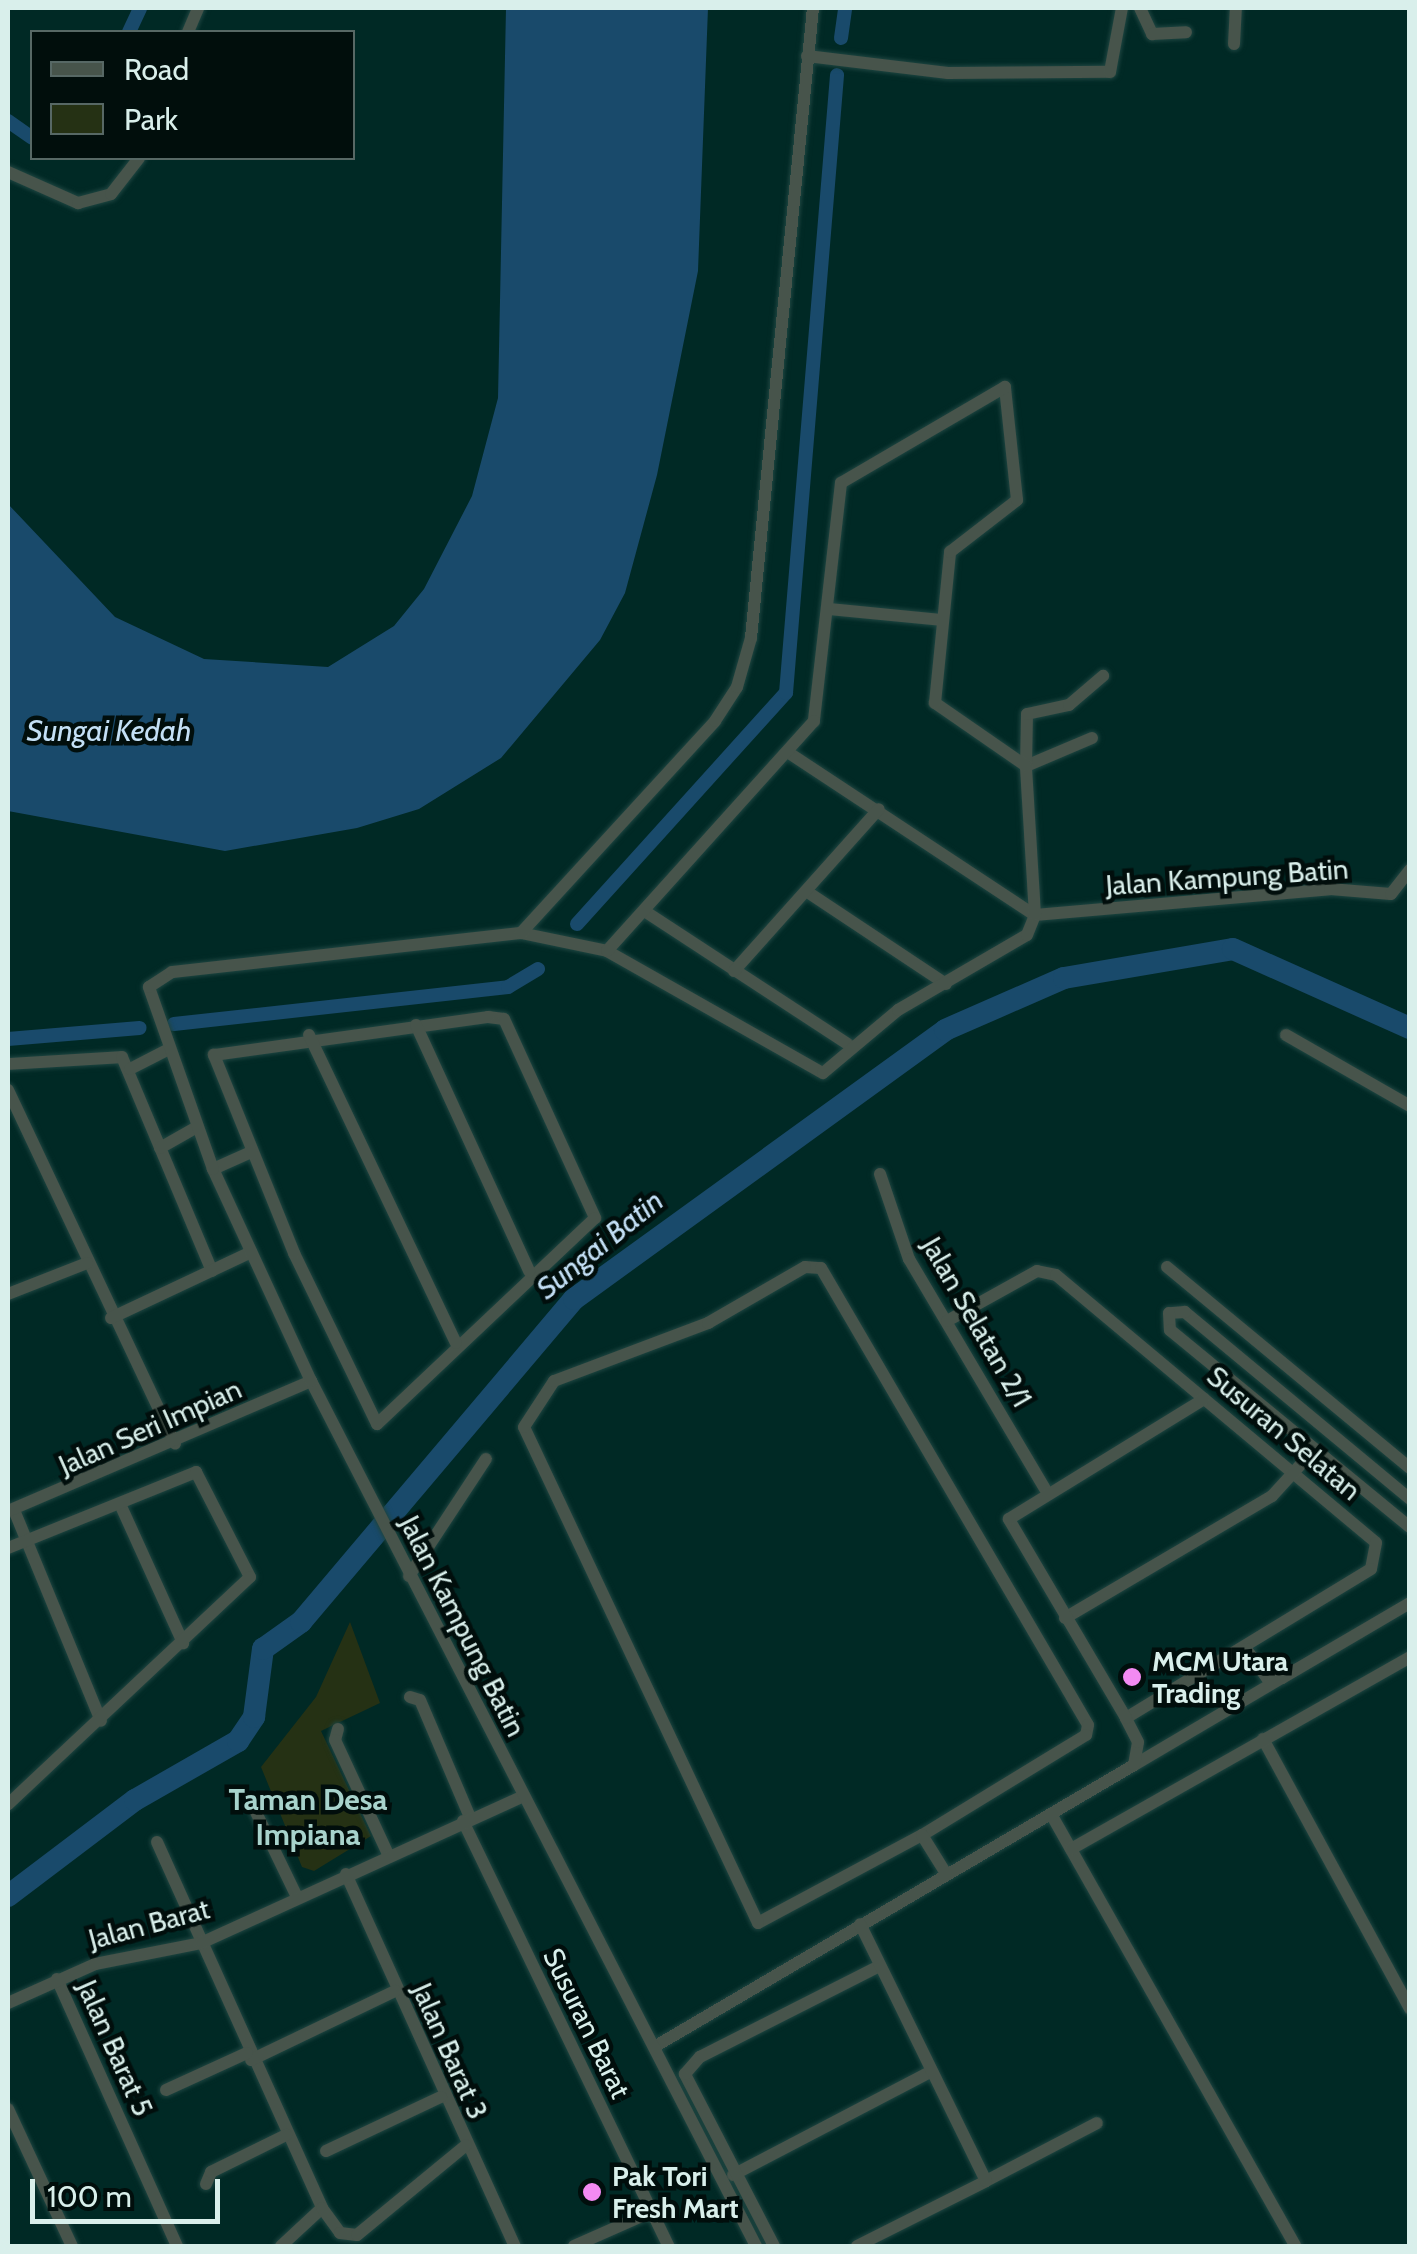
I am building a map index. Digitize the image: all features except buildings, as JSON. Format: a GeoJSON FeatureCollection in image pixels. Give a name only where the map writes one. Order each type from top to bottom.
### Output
{"type":"FeatureCollection","features":[{"type":"Feature","properties":{"kind":"street"},"geometry":{"type":"LineString","coordinates":[[521,933],[715,721],[746,664],[813,8]]}},
{"type":"Feature","properties":{"kind":"street"},"geometry":{"type":"LineString","coordinates":[[808,56],[958,74],[1110,72],[1122,8]]}},
{"type":"Feature","properties":{"kind":"street"},"geometry":{"type":"LineString","coordinates":[[1140,8],[1152,34],[1186,32]]}},
{"type":"Feature","properties":{"kind":"street"},"geometry":{"type":"LineString","coordinates":[[1234,44],[1236,8]]}},
{"type":"Feature","properties":{"kind":"street"},"geometry":{"type":"LineString","coordinates":[[8,172],[78,203],[111,194],[138,160]]}},
{"type":"Feature","properties":{"kind":"street"},"geometry":{"type":"LineString","coordinates":[[607,951],[814,722],[830,610],[841,483],[996,388],[1009,390],[1016,506],[950,552],[937,708],[1026,766]]}},
{"type":"Feature","properties":{"kind":"street"},"geometry":{"type":"LineString","coordinates":[[830,610],[942,620]]}},
{"type":"Feature","properties":{"kind":"street"},"geometry":{"type":"LineString","coordinates":[[521,933],[607,951],[823,1073],[848,1044],[1020,942],[1035,915],[1026,766],[1027,714],[1069,705],[1103,676]]}},
{"type":"Feature","properties":{"kind":"street"},"geometry":{"type":"LineString","coordinates":[[1026,766],[1092,738]]}},
{"type":"Feature","properties":{"kind":"street"},"geometry":{"type":"LineString","coordinates":[[789,753],[1035,915]]}},
{"type":"Feature","properties":{"kind":"street"},"geometry":{"type":"LineString","coordinates":[[734,971],[879,809]]}},
{"type":"Feature","properties":{"kind":"street","name":"Jalan Kampung Batin"},"geometry":{"type":"LineString","coordinates":[[1035,915],[1330,889],[1391,894],[1410,870]]}},
{"type":"Feature","properties":{"kind":"street"},"geometry":{"type":"LineString","coordinates":[[806,891],[946,984]]}},
{"type":"Feature","properties":{"kind":"street"},"geometry":{"type":"LineString","coordinates":[[646,912],[848,1044]]}},
{"type":"Feature","properties":{"kind":"street","name":"Jalan Kampung Batin"},"geometry":{"type":"LineString","coordinates":[[521,933],[160,975],[149,987],[154,1015],[213,1169],[311,1382],[654,2047],[731,2177],[756,2246]]}},
{"type":"Feature","properties":{"kind":"street"},"geometry":{"type":"LineString","coordinates":[[504,1020],[594,1209],[593,1223],[528,1271],[377,1424],[251,1152],[214,1055],[310,1036],[416,1026],[504,1020]]}},
{"type":"Feature","properties":{"kind":"street"},"geometry":{"type":"LineString","coordinates":[[416,1026],[528,1271]]}},
{"type":"Feature","properties":{"kind":"street"},"geometry":{"type":"LineString","coordinates":[[1286,1034],[1410,1106]]}},
{"type":"Feature","properties":{"kind":"street"},"geometry":{"type":"LineString","coordinates":[[310,1036],[456,1343]]}},
{"type":"Feature","properties":{"kind":"street"},"geometry":{"type":"LineString","coordinates":[[130,1069],[167,1050]]}},
{"type":"Feature","properties":{"kind":"street"},"geometry":{"type":"LineString","coordinates":[[8,1064],[108,1054],[130,1069],[212,1270]]}},
{"type":"Feature","properties":{"kind":"street"},"geometry":{"type":"LineString","coordinates":[[8,1090],[112,1318],[175,1444]]}},
{"type":"Feature","properties":{"kind":"street"},"geometry":{"type":"LineString","coordinates":[[160,1148],[197,1127]]}},
{"type":"Feature","properties":{"kind":"street"},"geometry":{"type":"LineString","coordinates":[[213,1169],[251,1152]]}},
{"type":"Feature","properties":{"kind":"street","name":"Jalan Selatan 2/1"},"geometry":{"type":"LineString","coordinates":[[880,1174],[909,1259],[1045,1490]]}},
{"type":"Feature","properties":{"kind":"street"},"geometry":{"type":"LineString","coordinates":[[112,1318],[251,1252]]}},
{"type":"Feature","properties":{"kind":"street"},"geometry":{"type":"LineString","coordinates":[[8,1294],[87,1263]]}},
{"type":"Feature","properties":{"kind":"street"},"geometry":{"type":"LineString","coordinates":[[805,1267],[821,1268],[1087,1717],[1086,1736],[922,1835],[770,1923],[750,1915],[526,1438],[541,1391],[708,1323],[805,1267]]}},
{"type":"Feature","properties":{"kind":"street"},"geometry":{"type":"LineString","coordinates":[[1167,1267],[1410,1468]]}},
{"type":"Feature","properties":{"kind":"street","name":"Susuran Selatan"},"geometry":{"type":"LineString","coordinates":[[947,1321],[1037,1272],[1056,1276],[1298,1473],[1376,1542],[1378,1560],[1246,1649],[1126,1718]]}},
{"type":"Feature","properties":{"kind":"street"},"geometry":{"type":"LineString","coordinates":[[1410,1499],[1185,1312],[1168,1313],[1170,1330],[1410,1526]]}},
{"type":"Feature","properties":{"kind":"street","name":"Jalan Seri Impian"},"geometry":{"type":"LineString","coordinates":[[11,1511],[175,1444],[311,1382]]}},
{"type":"Feature","properties":{"kind":"street"},"geometry":{"type":"LineString","coordinates":[[1134,1765],[1138,1742],[1126,1718],[1009,1520],[1045,1490],[1204,1398]]}},
{"type":"Feature","properties":{"kind":"street"},"geometry":{"type":"LineString","coordinates":[[1065,1618],[1298,1473],[1314,1450]]}},
{"type":"Feature","properties":{"kind":"street"},"geometry":{"type":"LineString","coordinates":[[409,1576],[486,1459]]}},
{"type":"Feature","properties":{"kind":"street"},"geometry":{"type":"LineString","coordinates":[[8,1548],[27,1544],[200,1474],[250,1577],[101,1722],[9,1798]]}},
{"type":"Feature","properties":{"kind":"street"},"geometry":{"type":"LineString","coordinates":[[120,1504],[183,1643]]}},
{"type":"Feature","properties":{"kind":"street"},"geometry":{"type":"LineString","coordinates":[[11,1511],[101,1722]]}},
{"type":"Feature","properties":{"kind":"street"},"geometry":{"type":"LineString","coordinates":[[654,2047],[946,1872],[1410,1603]]}},
{"type":"Feature","properties":{"kind":"street"},"geometry":{"type":"LineString","coordinates":[[1246,1649],[1266,1678],[1282,1678]]}},
{"type":"Feature","properties":{"kind":"street"},"geometry":{"type":"LineString","coordinates":[[1071,1850],[1410,1657]]}},
{"type":"Feature","properties":{"kind":"street","name":"Susuran Barat"},"geometry":{"type":"LineString","coordinates":[[410,1697],[420,1700],[466,1819],[668,2246]]}},
{"type":"Feature","properties":{"kind":"street"},"geometry":{"type":"LineString","coordinates":[[338,1729],[334,1740],[388,1854]]}},
{"type":"Feature","properties":{"kind":"street"},"geometry":{"type":"LineString","coordinates":[[1263,1739],[1410,2009]]}},
{"type":"Feature","properties":{"kind":"street","name":"Jalan Barat"},"geometry":{"type":"LineString","coordinates":[[8,2004],[57,1979],[201,1943],[388,1854],[523,1796]]}},
{"type":"Feature","properties":{"kind":"street"},"geometry":{"type":"LineString","coordinates":[[252,1804],[297,1897]]}},
{"type":"Feature","properties":{"kind":"street"},"geometry":{"type":"LineString","coordinates":[[1050,1814],[1295,2246]]}},
{"type":"Feature","properties":{"kind":"street"},"geometry":{"type":"LineString","coordinates":[[922,1835],[946,1872]]}},
{"type":"Feature","properties":{"kind":"street"},"geometry":{"type":"LineString","coordinates":[[158,1842],[249,2056],[322,2208],[340,2232],[357,2235],[466,2145]]}},
{"type":"Feature","properties":{"kind":"street","name":"Jalan Barat 3"},"geometry":{"type":"LineString","coordinates":[[346,1874],[442,2096],[515,2246]]}},
{"type":"Feature","properties":{"kind":"street"},"geometry":{"type":"LineString","coordinates":[[860,1924],[986,2181]]}},
{"type":"Feature","properties":{"kind":"street"},"geometry":{"type":"LineString","coordinates":[[774,2246],[731,2177],[685,2074],[691,2063],[879,1966]]}},
{"type":"Feature","properties":{"kind":"street","name":"Jalan Barat 5"},"geometry":{"type":"LineString","coordinates":[[57,1979],[177,2246]]}},
{"type":"Feature","properties":{"kind":"street"},"geometry":{"type":"LineString","coordinates":[[166,2090],[395,1991]]}},
{"type":"Feature","properties":{"kind":"street"},"geometry":{"type":"LineString","coordinates":[[731,2177],[930,2072]]}},
{"type":"Feature","properties":{"kind":"street"},"geometry":{"type":"LineString","coordinates":[[326,2151],[442,2096]]}},
{"type":"Feature","properties":{"kind":"street"},"geometry":{"type":"LineString","coordinates":[[8,2109],[72,2246]]}},
{"type":"Feature","properties":{"kind":"street"},"geometry":{"type":"LineString","coordinates":[[857,2246],[1097,2123]]}},
{"type":"Feature","properties":{"kind":"street"},"geometry":{"type":"LineString","coordinates":[[206,2184],[211,2172],[286,2134]]}},
{"type":"Feature","properties":{"kind":"street"},"geometry":{"type":"LineString","coordinates":[[281,2246],[322,2208]]}},
{"type":"Feature","properties":{"kind":"street"},"geometry":{"type":"LineString","coordinates":[[574,2246],[650,2212]]}},
{"type":"Feature","properties":{"kind":"green space"},"geometry":{"type":"Polygon","coordinates":[[[350,1622],[380,1703],[321,1731],[371,1836],[314,1871],[302,1867],[261,1767],[316,1697],[350,1622]]]}},
{"type":"Feature","properties":{"kind":"water","name":"Sungai Kedah"},"geometry":{"type":"Polygon","coordinates":[[[506,8],[708,8],[698,271],[657,475],[625,593],[600,640],[501,758],[419,809],[357,828],[225,851],[8,811],[8,504],[115,617],[204,659],[328,667],[394,626],[424,589],[472,496],[498,398],[506,8]]]}},
{"type":"Feature","properties":{"kind":"waterway"},"geometry":{"type":"LineString","coordinates":[[130,30],[140,8]]}},
{"type":"Feature","properties":{"kind":"waterway"},"geometry":{"type":"LineString","coordinates":[[841,38],[845,8]]}},
{"type":"Feature","properties":{"kind":"waterway"},"geometry":{"type":"LineString","coordinates":[[577,924],[786,693],[837,75]]}},
{"type":"Feature","properties":{"kind":"waterway"},"geometry":{"type":"LineString","coordinates":[[8,121],[30,137]]}},
{"type":"Feature","properties":{"kind":"waterway","name":"Sungai Batin"},"geometry":{"type":"LineString","coordinates":[[8,1896],[135,1800],[238,1741],[254,1717],[263,1649],[301,1622],[574,1299],[945,1030],[1064,978],[1233,949],[1410,1028]]}},
{"type":"Feature","properties":{"kind":"waterway"},"geometry":{"type":"LineString","coordinates":[[174,1024],[508,987],[538,969]]}},
{"type":"Feature","properties":{"kind":"waterway"},"geometry":{"type":"LineString","coordinates":[[8,1039],[140,1028]]}},
{"type":"Feature","properties":{"kind":"place","name":"MCM Utara Trading"},"geometry":{"type":"Point","coordinates":[1132,1677]}},
{"type":"Feature","properties":{"kind":"place","name":"Pak Tori Fresh Mart"},"geometry":{"type":"Point","coordinates":[592,2192]}},
{"type":"Feature","properties":{"kind":"district","name":"Taman Desa Impiana"},"geometry":{"type":"Point","coordinates":[308,1817]}}]}
